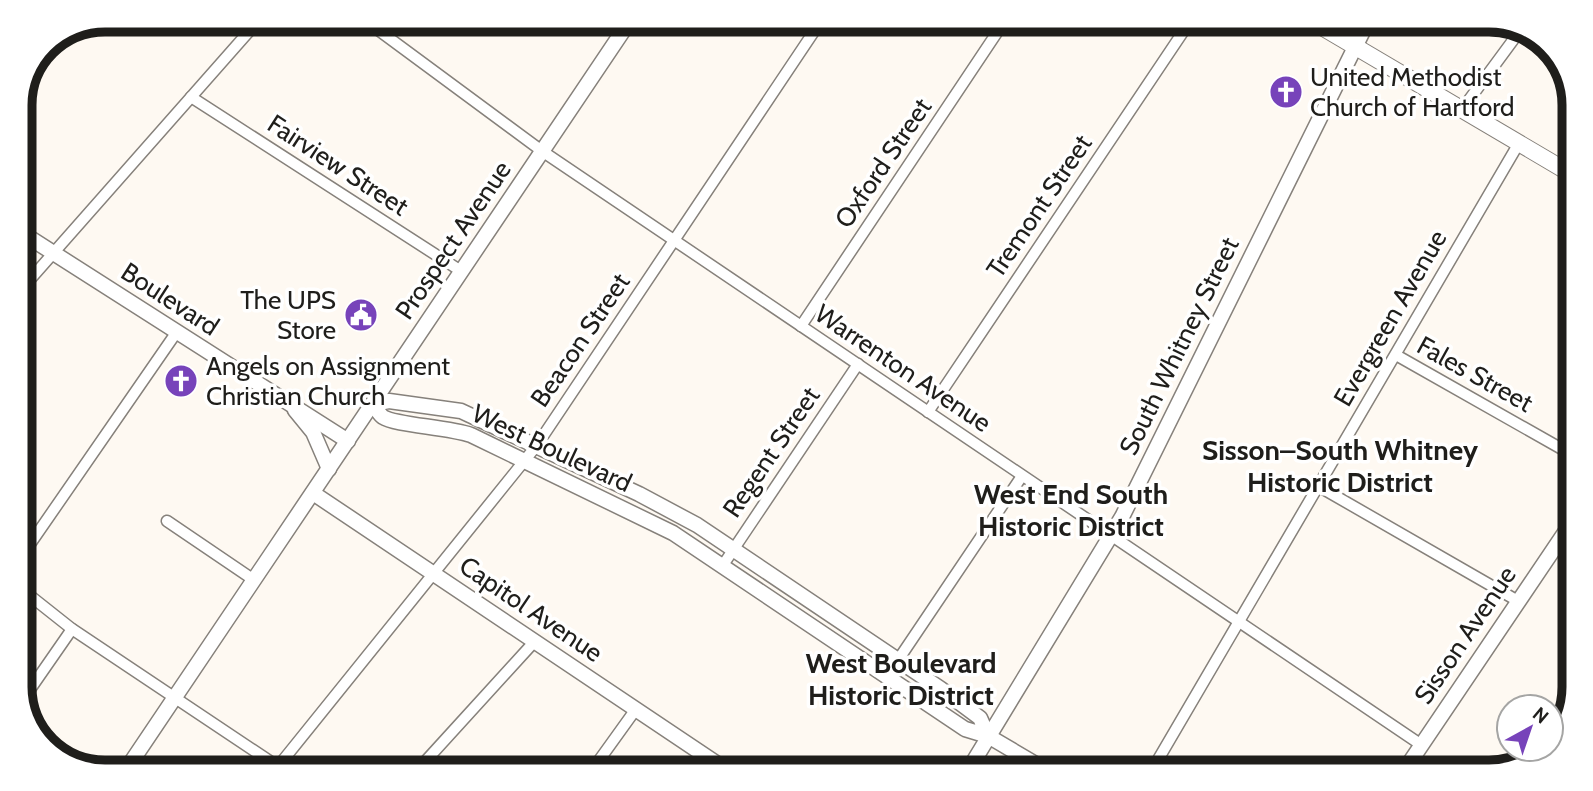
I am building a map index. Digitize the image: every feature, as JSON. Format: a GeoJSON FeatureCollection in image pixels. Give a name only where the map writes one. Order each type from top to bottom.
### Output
{"type":"FeatureCollection","features":[{"type":"Feature","properties":{"kind":"main road","name":"Prospect Avenue"},"geometry":{"type":"LineString","coordinates":[[133,760],[620,32]]}},
{"type":"Feature","properties":{"kind":"main road"},"geometry":{"type":"LineString","coordinates":[[1331,32],[1561,168]]}},
{"type":"Feature","properties":{"kind":"main road","name":"South Whitney Street"},"geometry":{"type":"LineString","coordinates":[[974,760],[1111,536],[1361,32]]}},
{"type":"Feature","properties":{"kind":"main road","name":"Boulevard"},"geometry":{"type":"LineString","coordinates":[[32,239],[295,409],[313,416],[348,441]]}},
{"type":"Feature","properties":{"kind":"main road","name":"West Boulevard"},"geometry":{"type":"LineString","coordinates":[[988,736],[980,718],[697,525],[537,445],[450,408],[389,401],[373,404],[383,417],[454,429],[630,511],[723,565],[965,729],[988,736],[1029,760]]}},
{"type":"Feature","properties":{"kind":"main road","name":"Boulevard"},"geometry":{"type":"LineString","coordinates":[[295,409],[313,432],[329,469]]}},
{"type":"Feature","properties":{"kind":"main road","name":"Capitol Avenue"},"geometry":{"type":"LineString","coordinates":[[313,493],[712,760]]}},
{"type":"Feature","properties":{"kind":"main road"},"geometry":{"type":"LineString","coordinates":[[630,511],[639,494]]}},
{"type":"Feature","properties":{"kind":"main road","name":"Sisson Avenue"},"geometry":{"type":"LineString","coordinates":[[1411,760],[1562,537]]}},
{"type":"Feature","properties":{"kind":"street"},"geometry":{"type":"LineString","coordinates":[[32,278],[248,32]]}},
{"type":"Feature","properties":{"kind":"street","name":"Warrenton Avenue"},"geometry":{"type":"LineString","coordinates":[[381,32],[542,151],[1420,744]]}},
{"type":"Feature","properties":{"kind":"street","name":"Beacon Street"},"geometry":{"type":"LineString","coordinates":[[283,760],[537,445],[814,32]]}},
{"type":"Feature","properties":{"kind":"street","name":"Oxford Street"},"geometry":{"type":"LineString","coordinates":[[801,326],[997,32]]}},
{"type":"Feature","properties":{"kind":"street","name":"Tremont Street"},"geometry":{"type":"LineString","coordinates":[[929,412],[1183,32]]}},
{"type":"Feature","properties":{"kind":"street"},"geometry":{"type":"LineString","coordinates":[[1463,108],[1515,37]]}},
{"type":"Feature","properties":{"kind":"street","name":"Fairview Street"},"geometry":{"type":"LineString","coordinates":[[191,97],[461,271]]}},
{"type":"Feature","properties":{"kind":"street","name":"Evergreen Avenue"},"geometry":{"type":"LineString","coordinates":[[1158,760],[1519,143]]}},
{"type":"Feature","properties":{"kind":"street"},"geometry":{"type":"LineString","coordinates":[[32,541],[176,333]]}},
{"type":"Feature","properties":{"kind":"street","name":"Fales Street"},"geometry":{"type":"LineString","coordinates":[[1396,355],[1562,449]]}},
{"type":"Feature","properties":{"kind":"street","name":"Regent Street"},"geometry":{"type":"LineString","coordinates":[[723,565],[858,364]]}},
{"type":"Feature","properties":{"kind":"street"},"geometry":{"type":"LineString","coordinates":[[888,675],[1022,475]]}},
{"type":"Feature","properties":{"kind":"street"},"geometry":{"type":"LineString","coordinates":[[1318,486],[1518,601]]}},
{"type":"Feature","properties":{"kind":"street"},"geometry":{"type":"LineString","coordinates":[[167,521],[254,580]]}},
{"type":"Feature","properties":{"kind":"street"},"geometry":{"type":"LineString","coordinates":[[32,597],[72,629],[268,760]]}},
{"type":"Feature","properties":{"kind":"street"},"geometry":{"type":"LineString","coordinates":[[32,687],[72,629]]}},
{"type":"Feature","properties":{"kind":"street"},"geometry":{"type":"LineString","coordinates":[[427,760],[535,641]]}},
{"type":"Feature","properties":{"kind":"street"},"geometry":{"type":"LineString","coordinates":[[599,760],[636,709]]}},
{"type":"Feature","properties":{"kind":"place","name":"United Methodist Church of Hartford"},"geometry":{"type":"Point","coordinates":[1286,92]}},
{"type":"Feature","properties":{"kind":"place","name":"The UPS Store"},"geometry":{"type":"Point","coordinates":[361,315]}},
{"type":"Feature","properties":{"kind":"place","name":"Angels on Assignment Christian Church"},"geometry":{"type":"Point","coordinates":[181,381]}},
{"type":"Feature","properties":{"kind":"district","name":"Sisson–South Whitney Historic District"},"geometry":{"type":"Point","coordinates":[1340,466]}},
{"type":"Feature","properties":{"kind":"district","name":"West End South Historic District"},"geometry":{"type":"Point","coordinates":[1071,510]}},
{"type":"Feature","properties":{"kind":"district","name":"West Boulevard Historic District"},"geometry":{"type":"Point","coordinates":[901,679]}}]}
